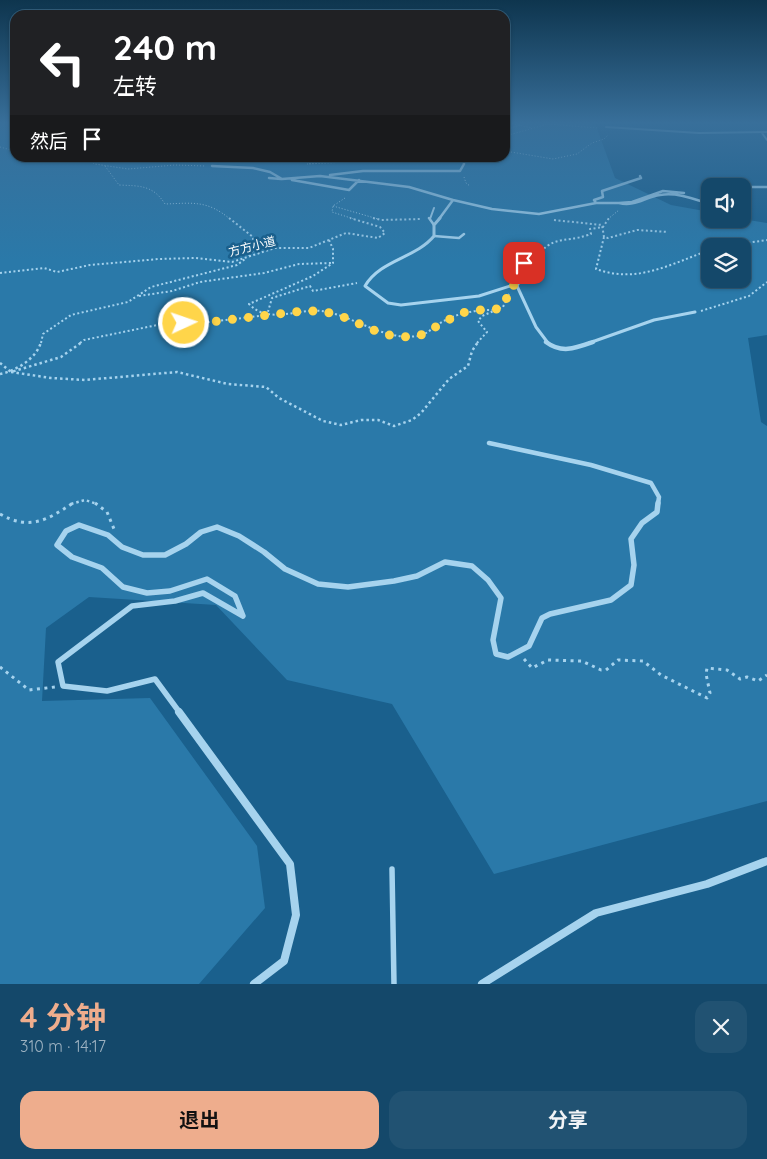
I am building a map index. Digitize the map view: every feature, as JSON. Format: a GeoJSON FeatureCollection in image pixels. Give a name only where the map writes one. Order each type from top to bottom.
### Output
{"type":"FeatureCollection","features":[{"type":"Feature","properties":{"kind":"street"},"geometry":{"type":"LineString","coordinates":[[257,169],[270,172],[282,179]]}},
{"type":"Feature","properties":{"kind":"street"},"geometry":{"type":"LineString","coordinates":[[291,180],[363,171],[460,171]]}},
{"type":"Feature","properties":{"kind":"street"},"geometry":{"type":"LineString","coordinates":[[320,176],[409,187],[492,209],[539,214],[596,203],[634,204],[660,195],[675,195],[701,202]]}},
{"type":"Feature","properties":{"kind":"street"},"geometry":{"type":"LineString","coordinates":[[596,203],[594,200],[603,197],[602,191],[640,178],[640,176]]}},
{"type":"Feature","properties":{"kind":"street"},"geometry":{"type":"LineString","coordinates":[[268,178],[349,190],[359,180]]}},
{"type":"Feature","properties":{"kind":"street"},"geometry":{"type":"LineString","coordinates":[[751,187],[767,187]]}},
{"type":"Feature","properties":{"kind":"street"},"geometry":{"type":"LineString","coordinates":[[621,204],[663,191],[684,194]]}},
{"type":"Feature","properties":{"kind":"street"},"geometry":{"type":"LineString","coordinates":[[453,200],[434,225],[434,236],[428,243],[378,272],[367,281],[365,286],[388,303],[401,305],[479,296],[515,286],[539,331],[553,347],[563,350],[572,349],[654,320],[695,312]]}},
{"type":"Feature","properties":{"kind":"street"},"geometry":{"type":"LineString","coordinates":[[254,984],[284,961],[296,915],[290,864],[155,678],[107,691],[63,686],[58,662],[132,606],[175,601],[203,593],[243,616],[235,596],[207,579],[170,591],[147,593],[123,587],[102,568],[72,557],[58,545],[66,531],[79,525],[108,535],[122,547],[143,555],[165,555],[186,544],[201,532],[217,527],[239,536],[264,552],[285,569],[318,584],[348,587],[417,576],[445,562],[472,566],[488,580],[501,598],[493,640],[496,654],[508,657],[529,646],[542,618],[550,614],[611,600],[631,585],[634,565],[631,539],[642,523],[656,512],[658,497],[651,483],[623,473],[584,462],[489,443]]}},
{"type":"Feature","properties":{"kind":"street"},"geometry":{"type":"LineString","coordinates":[[482,984],[596,913],[707,884],[767,861]]}},
{"type":"Feature","properties":{"kind":"lane"},"geometry":{"type":"LineString","coordinates":[[434,208],[429,218],[434,225]]}},
{"type":"Feature","properties":{"kind":"lane"},"geometry":{"type":"LineString","coordinates":[[434,236],[459,238],[464,234]]}},
{"type":"Feature","properties":{"kind":"lane"},"geometry":{"type":"LineString","coordinates":[[515,286],[522,278],[524,263]]}},
{"type":"Feature","properties":{"kind":"lane"},"geometry":{"type":"LineString","coordinates":[[392,869],[394,984]]}},
{"type":"Feature","properties":{"kind":"path"},"geometry":{"type":"LineString","coordinates":[[11,372],[39,351],[43,334],[71,315],[128,302],[151,288],[237,266],[249,257],[254,249],[253,237],[208,204],[165,204],[158,193],[142,186],[119,185],[107,169]]}},
{"type":"Feature","properties":{"kind":"path"},"geometry":{"type":"LineString","coordinates":[[460,171],[466,183],[470,186]]}},
{"type":"Feature","properties":{"kind":"path"},"geometry":{"type":"LineString","coordinates":[[334,206],[351,194],[349,190]]}},
{"type":"Feature","properties":{"kind":"path"},"geometry":{"type":"LineString","coordinates":[[523,268],[530,266],[547,244],[565,238],[585,237],[591,234],[590,229],[602,227],[621,204]]}},
{"type":"Feature","properties":{"kind":"path"},"geometry":{"type":"LineString","coordinates":[[334,206],[381,220],[429,218]]}},
{"type":"Feature","properties":{"kind":"path","name":"方方小道"},"geometry":{"type":"LineString","coordinates":[[0,272],[44,268],[57,272],[90,265],[195,258],[232,262],[274,248],[310,248],[346,233],[378,238],[385,233],[380,228],[332,212],[334,206]]}},
{"type":"Feature","properties":{"kind":"path"},"geometry":{"type":"LineString","coordinates":[[548,219],[602,225],[604,237],[595,260],[596,269],[612,275],[641,274],[701,253]]}},
{"type":"Feature","properties":{"kind":"path"},"geometry":{"type":"LineString","coordinates":[[604,237],[608,238],[637,230],[668,232]]}},
{"type":"Feature","properties":{"kind":"path"},"geometry":{"type":"LineString","coordinates":[[329,240],[333,249],[333,263]]}},
{"type":"Feature","properties":{"kind":"path"},"geometry":{"type":"LineString","coordinates":[[751,242],[767,240]]}},
{"type":"Feature","properties":{"kind":"path"},"geometry":{"type":"LineString","coordinates":[[137,296],[172,291],[200,282],[264,273],[299,264],[333,263]]}},
{"type":"Feature","properties":{"kind":"path"},"geometry":{"type":"LineString","coordinates":[[267,315],[252,310],[248,304],[262,296],[308,279],[333,263]]}},
{"type":"Feature","properties":{"kind":"path"},"geometry":{"type":"LineString","coordinates":[[267,315],[272,298],[310,286],[313,291],[367,281]]}},
{"type":"Feature","properties":{"kind":"path"},"geometry":{"type":"LineString","coordinates":[[695,312],[743,298],[767,282]]}},
{"type":"Feature","properties":{"kind":"path"},"geometry":{"type":"LineString","coordinates":[[0,363],[11,372],[52,378],[85,380],[177,372],[228,384],[266,387],[279,398],[323,421],[341,425],[361,420],[378,420],[394,426],[412,420],[421,413],[449,379],[468,366],[476,342],[487,332],[478,321],[482,316],[503,307],[515,286]]}},
{"type":"Feature","properties":{"kind":"path"},"geometry":{"type":"LineString","coordinates":[[0,374],[61,357],[84,340],[167,323],[201,323],[303,311],[322,311],[341,316],[383,334],[401,337],[424,334],[461,313],[493,310]]}},
{"type":"Feature","properties":{"kind":"path"},"geometry":{"type":"LineString","coordinates":[[0,514],[16,522],[25,524],[36,523],[47,520],[79,500],[85,501],[101,506],[114,520],[114,540]]}},
{"type":"Feature","properties":{"kind":"path"},"geometry":{"type":"LineString","coordinates":[[519,651],[532,668],[548,660],[582,661],[601,670],[606,670],[618,660],[643,661],[661,676],[707,698],[710,693],[706,674],[707,668],[727,670],[740,680],[747,677],[758,681],[767,675]]}},
{"type":"Feature","properties":{"kind":"path"},"geometry":{"type":"LineString","coordinates":[[0,668],[29,690],[63,686]]}},
{"type":"Feature","properties":{"kind":"shaded area"},"geometry":{"type":"Polygon","coordinates":[[[0,169],[612,169],[615,178],[671,205],[701,210],[701,228],[751,228],[751,220],[767,223],[767,335],[748,338],[761,422],[767,426],[767,801],[494,874],[392,704],[287,680],[216,605],[89,597],[46,628],[42,701],[150,698],[257,846],[265,908],[199,984],[0,984],[0,169]]]}},
{"type":"Feature","properties":{"kind":"route"},"geometry":{"type":"LineString","coordinates":[[184,323],[201,323],[303,311],[322,311],[341,316],[383,334],[401,337],[419,336],[461,313],[493,310],[503,307],[512,285],[517,286],[522,278],[524,263]]}}]}
